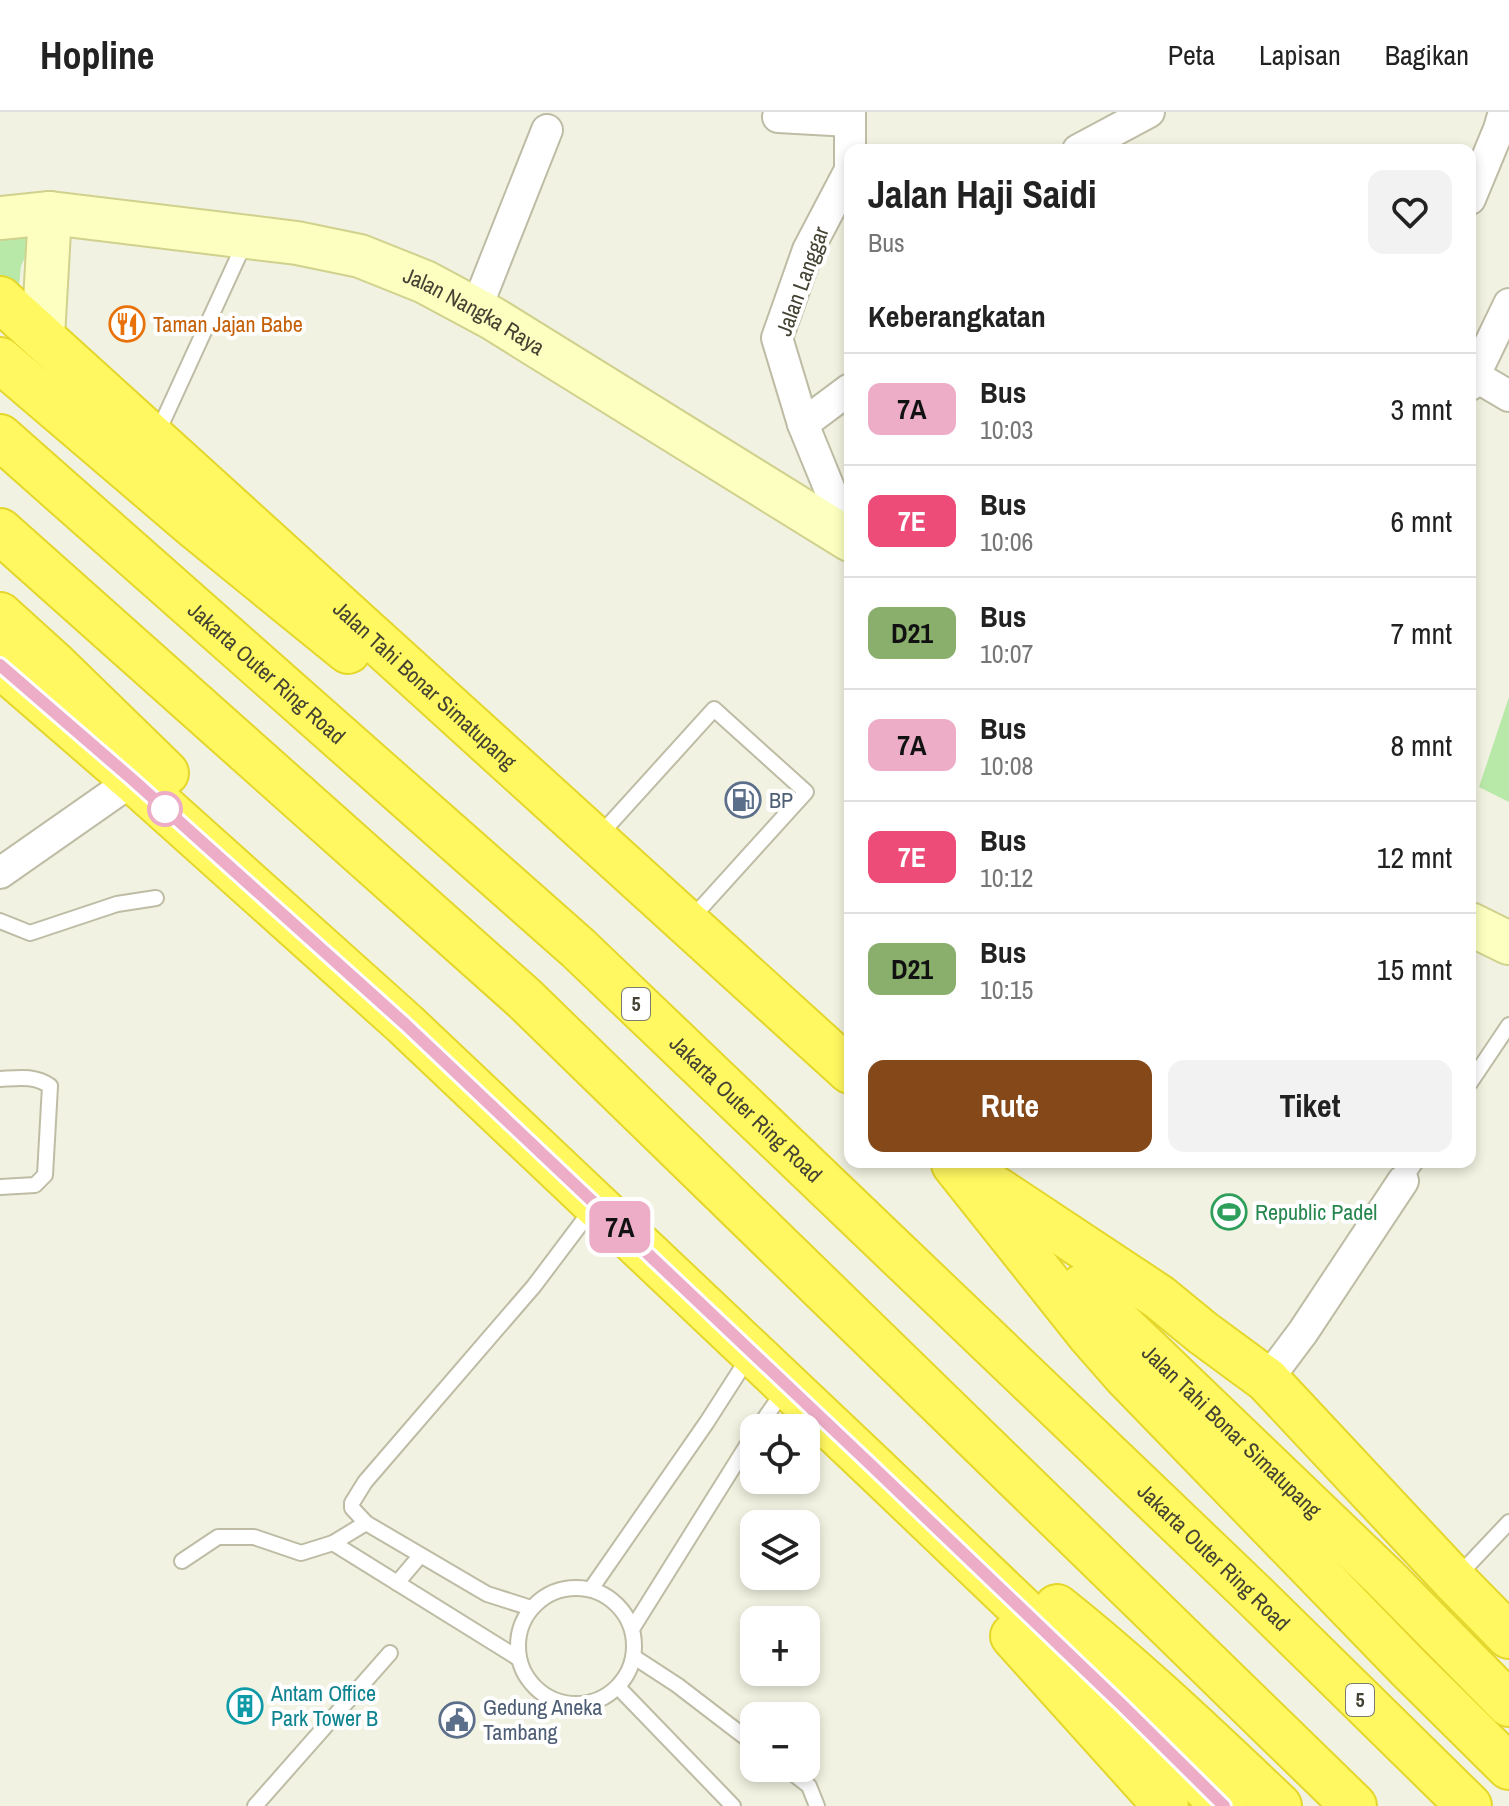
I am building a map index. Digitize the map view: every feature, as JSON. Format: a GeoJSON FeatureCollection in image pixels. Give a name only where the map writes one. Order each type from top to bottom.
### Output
{"type":"FeatureCollection","features":[{"type":"Feature","properties":{"kind":"highway","name":"Jalan Tahi Bonar Simatupang"},"geometry":{"type":"LineString","coordinates":[[0,299],[844,1066]]}},
{"type":"Feature","properties":{"kind":"highway"},"geometry":{"type":"LineString","coordinates":[[0,360],[296,609],[583,830]]}},
{"type":"Feature","properties":{"kind":"highway","name":"Jakarta Outer Ring Road"},"geometry":{"type":"LineString","coordinates":[[0,437],[578,948],[1252,1593],[1469,1806]]}},
{"type":"Feature","properties":{"kind":"highway"},"geometry":{"type":"LineString","coordinates":[[0,531],[525,999],[1354,1806]]}},
{"type":"Feature","properties":{"kind":"highway"},"geometry":{"type":"LineString","coordinates":[[0,615],[246,849],[405,1024]]}},
{"type":"Feature","properties":{"kind":"highway"},"geometry":{"type":"LineString","coordinates":[[0,665],[405,1024],[871,1465],[1224,1806]]}},
{"type":"Feature","properties":{"kind":"highway"},"geometry":{"type":"LineString","coordinates":[[957,1168],[1125,1375],[1509,1767]]}},
{"type":"Feature","properties":{"kind":"highway","name":"Jalan Tahi Bonar Simatupang"},"geometry":{"type":"LineString","coordinates":[[958,1168],[1385,1578],[1509,1704]]}},
{"type":"Feature","properties":{"kind":"highway"},"geometry":{"type":"LineString","coordinates":[[962,1168],[1159,1297],[1267,1380],[1509,1636]]}},
{"type":"Feature","properties":{"kind":"highway"},"geometry":{"type":"LineString","coordinates":[[871,1465],[1003,1624],[1166,1806]]}},
{"type":"Feature","properties":{"kind":"highway"},"geometry":{"type":"LineString","coordinates":[[871,1465],[1101,1643],[1279,1806]]}},
{"type":"Feature","properties":{"kind":"street"},"geometry":{"type":"LineString","coordinates":[[1089,144],[1149,112]]}},
{"type":"Feature","properties":{"kind":"street"},"geometry":{"type":"LineString","coordinates":[[1476,185],[1504,112]]}},
{"type":"Feature","properties":{"kind":"street"},"geometry":{"type":"LineString","coordinates":[[778,117],[850,117]]}},
{"type":"Feature","properties":{"kind":"street","name":"Jalan Langgar"},"geometry":{"type":"LineString","coordinates":[[850,117],[850,144]]}},
{"type":"Feature","properties":{"kind":"street"},"geometry":{"type":"LineString","coordinates":[[476,309],[547,130]]}},
{"type":"Feature","properties":{"kind":"street","name":"Jalan Langgar"},"geometry":{"type":"LineString","coordinates":[[844,181],[808,250],[777,338],[803,424],[844,525]]}},
{"type":"Feature","properties":{"kind":"street"},"geometry":{"type":"LineString","coordinates":[[43,337],[50,213]]}},
{"type":"Feature","properties":{"kind":"street","name":"Jalan Nangka Raya"},"geometry":{"type":"LineString","coordinates":[[0,218],[50,213],[297,243],[360,256],[425,282],[476,309],[844,536]]}},
{"type":"Feature","properties":{"kind":"street"},"geometry":{"type":"LineString","coordinates":[[1476,372],[1509,304]]}},
{"type":"Feature","properties":{"kind":"street"},"geometry":{"type":"LineString","coordinates":[[1476,382],[1509,396]]}},
{"type":"Feature","properties":{"kind":"street"},"geometry":{"type":"LineString","coordinates":[[803,424],[844,393]]}},
{"type":"Feature","properties":{"kind":"street"},"geometry":{"type":"LineString","coordinates":[[0,873],[133,780]]}},
{"type":"Feature","properties":{"kind":"street"},"geometry":{"type":"LineString","coordinates":[[1476,927],[1509,943]]}},
{"type":"Feature","properties":{"kind":"street"},"geometry":{"type":"LineString","coordinates":[[1267,1380],[1303,1332],[1410,1172]]}},
{"type":"Feature","properties":{"kind":"lane"},"geometry":{"type":"LineString","coordinates":[[155,438],[248,237]]}},
{"type":"Feature","properties":{"kind":"lane"},"geometry":{"type":"LineString","coordinates":[[583,830],[714,709],[806,792],[687,923]]}},
{"type":"Feature","properties":{"kind":"lane"},"geometry":{"type":"LineString","coordinates":[[0,921],[30,933],[117,904],[156,898]]}},
{"type":"Feature","properties":{"kind":"lane"},"geometry":{"type":"LineString","coordinates":[[1476,1074],[1509,1025]]}},
{"type":"Feature","properties":{"kind":"lane"},"geometry":{"type":"LineString","coordinates":[[0,1079],[31,1077],[50,1086],[45,1175],[35,1185],[0,1187]]}},
{"type":"Feature","properties":{"kind":"lane"},"geometry":{"type":"LineString","coordinates":[[531,1608],[487,1594],[420,1556],[366,1523],[352,1508],[352,1503],[365,1482],[534,1286],[595,1204]]}},
{"type":"Feature","properties":{"kind":"lane"},"geometry":{"type":"LineString","coordinates":[[591,1589],[752,1352]]}},
{"type":"Feature","properties":{"kind":"lane"},"geometry":{"type":"LineString","coordinates":[[767,1414],[787,1385]]}},
{"type":"Feature","properties":{"kind":"lane"},"geometry":{"type":"LineString","coordinates":[[632,1629],[740,1456]]}},
{"type":"Feature","properties":{"kind":"lane"},"geometry":{"type":"LineString","coordinates":[[1454,1580],[1509,1522]]}},
{"type":"Feature","properties":{"kind":"lane"},"geometry":{"type":"LineString","coordinates":[[182,1561],[218,1537],[254,1537],[301,1553],[333,1543],[366,1523]]}},
{"type":"Feature","properties":{"kind":"lane"},"geometry":{"type":"LineString","coordinates":[[333,1543],[518,1658]]}},
{"type":"Feature","properties":{"kind":"lane"},"geometry":{"type":"LineString","coordinates":[[397,1583],[420,1556]]}},
{"type":"Feature","properties":{"kind":"lane"},"geometry":{"type":"LineString","coordinates":[[569,1588],[591,1589],[609,1598],[623,1611],[632,1629],[634,1657],[618,1687],[603,1699],[577,1706],[551,1700],[529,1683],[518,1658],[518,1631],[531,1608],[548,1594],[569,1588]]}},
{"type":"Feature","properties":{"kind":"lane"},"geometry":{"type":"LineString","coordinates":[[255,1806],[390,1653]]}},
{"type":"Feature","properties":{"kind":"lane"},"geometry":{"type":"LineString","coordinates":[[634,1657],[740,1733]]}},
{"type":"Feature","properties":{"kind":"lane"},"geometry":{"type":"LineString","coordinates":[[618,1687],[733,1806]]}},
{"type":"Feature","properties":{"kind":"lane"},"geometry":{"type":"LineString","coordinates":[[804,1782],[809,1786],[817,1806]]}},
{"type":"Feature","properties":{"kind":"green space"},"geometry":{"type":"Polygon","coordinates":[[[0,232],[36,233],[21,266],[18,296],[0,282],[0,232]]]}},
{"type":"Feature","properties":{"kind":"green space"},"geometry":{"type":"Polygon","coordinates":[[[1509,697],[1509,802],[1479,787],[1509,697]]]}},
{"type":"Feature","properties":{"kind":"bus line","name":"7A"},"geometry":{"type":"LineString","coordinates":[[0,665],[405,1024],[871,1465],[1224,1806]]}},
{"type":"Feature","properties":{"kind":"place","name":"Taman Jajan Babe"},"geometry":{"type":"Point","coordinates":[127,324]}},
{"type":"Feature","properties":{"kind":"place","name":"BP"},"geometry":{"type":"Point","coordinates":[743,800]}},
{"type":"Feature","properties":{"kind":"place","name":"Republic Padel"},"geometry":{"type":"Point","coordinates":[1229,1212]}},
{"type":"Feature","properties":{"kind":"place","name":"Antam Office Park Tower B"},"geometry":{"type":"Point","coordinates":[245,1706]}},
{"type":"Feature","properties":{"kind":"place","name":"Gedung Aneka Tambang"},"geometry":{"type":"Point","coordinates":[457,1720]}}]}
